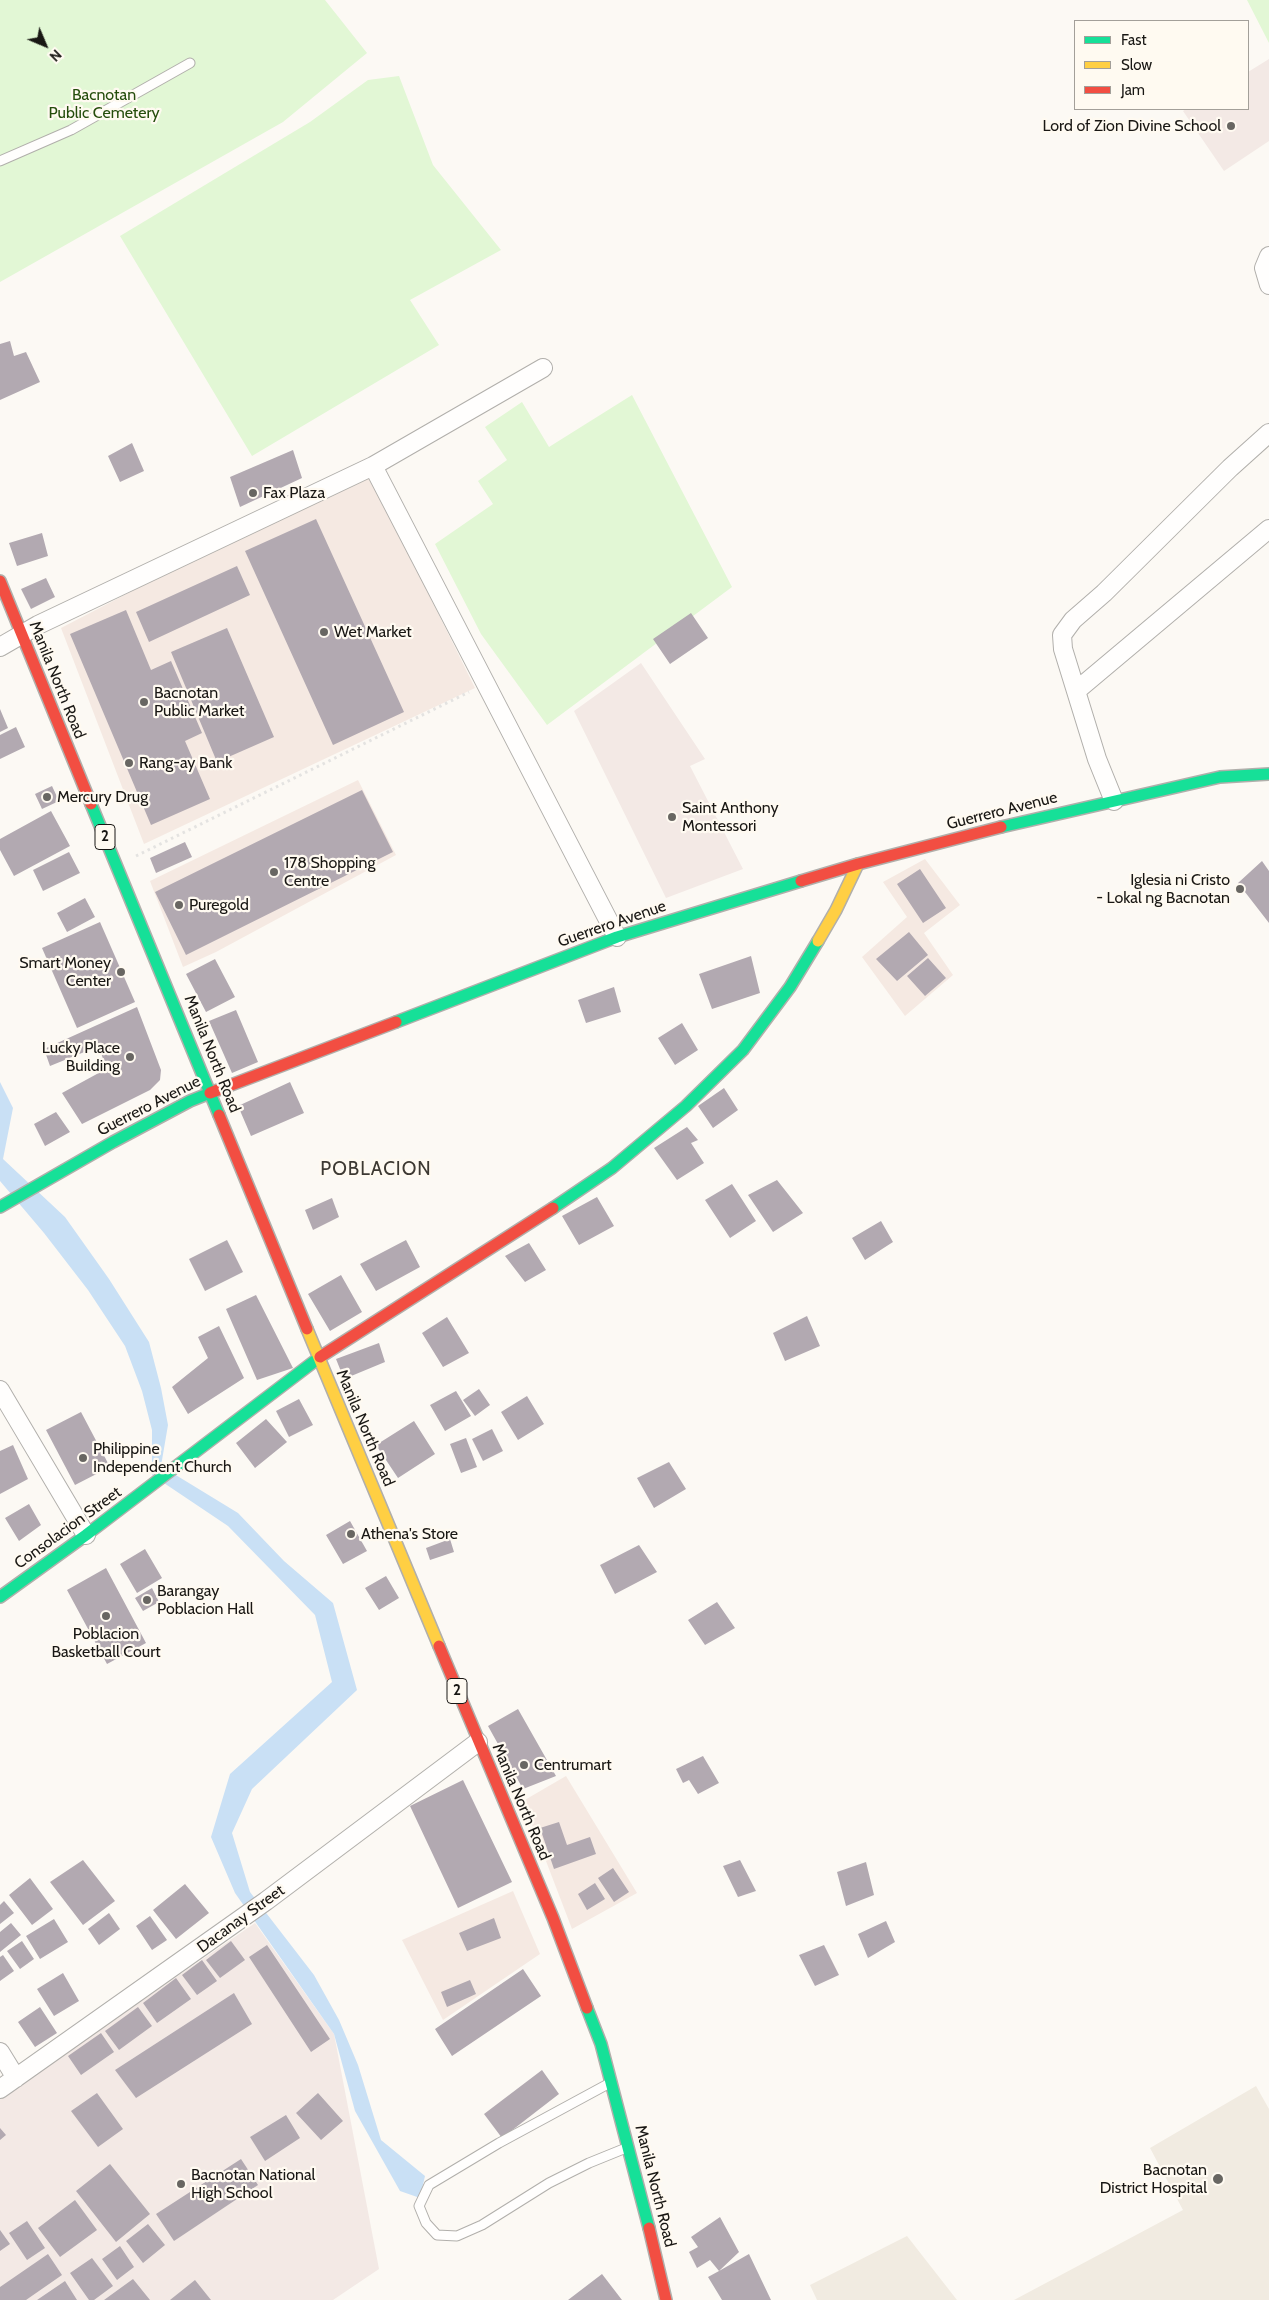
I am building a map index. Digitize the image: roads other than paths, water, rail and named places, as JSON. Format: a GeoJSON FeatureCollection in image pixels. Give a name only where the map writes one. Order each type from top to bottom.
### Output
{"type":"FeatureCollection","features":[{"type":"Feature","properties":{"kind":"main road","name":"Manila North Road"},"geometry":{"type":"LineString","coordinates":[[0,581],[20,634],[211,1093],[318,1358],[553,1918],[600,2044],[629,2146],[666,2300]]}},
{"type":"Feature","properties":{"kind":"main road","name":"Guerrero Avenue"},"geometry":{"type":"LineString","coordinates":[[0,1207],[113,1142],[190,1101],[617,937],[858,864],[990,830],[1220,777],[1269,774]]}},
{"type":"Feature","properties":{"kind":"main road","name":"Consolacion Street"},"geometry":{"type":"LineString","coordinates":[[0,1596],[86,1536],[318,1358],[518,1232],[612,1168],[686,1106],[743,1050],[790,987],[836,910],[858,864]]}},
{"type":"Feature","properties":{"kind":"street"},"geometry":{"type":"LineString","coordinates":[[1269,256],[1264,268],[1269,285]]}},
{"type":"Feature","properties":{"kind":"street"},"geometry":{"type":"LineString","coordinates":[[0,647],[20,634],[373,466],[543,368]]}},
{"type":"Feature","properties":{"kind":"street"},"geometry":{"type":"LineString","coordinates":[[1114,801],[1097,759],[1063,649],[1062,635],[1073,620],[1230,468],[1269,433]]}},
{"type":"Feature","properties":{"kind":"street"},"geometry":{"type":"LineString","coordinates":[[373,466],[617,937]]}},
{"type":"Feature","properties":{"kind":"street"},"geometry":{"type":"LineString","coordinates":[[1076,691],[1269,529]]}},
{"type":"Feature","properties":{"kind":"street"},"geometry":{"type":"LineString","coordinates":[[2,1399],[86,1536]]}},
{"type":"Feature","properties":{"kind":"street","name":"Dacanay Street"},"geometry":{"type":"LineString","coordinates":[[0,2089],[244,1918],[478,1742]]}},
{"type":"Feature","properties":{"kind":"street"},"geometry":{"type":"LineString","coordinates":[[0,2052],[16,2078]]}},
{"type":"Feature","properties":{"kind":"lane"},"geometry":{"type":"LineString","coordinates":[[0,161],[71,130],[190,63]]}},
{"type":"Feature","properties":{"kind":"lane"},"geometry":{"type":"LineString","coordinates":[[610,2083],[499,2143],[429,2185],[419,2206],[426,2223],[437,2236],[457,2236],[482,2225],[549,2183],[629,2146]]}},
{"type":"Feature","properties":{"kind":"water"},"geometry":{"type":"Polygon","coordinates":[[[0,1082],[13,1108],[3,1159],[65,1217],[109,1279],[149,1342],[168,1425],[161,1466],[238,1513],[284,1561],[333,1603],[357,1690],[252,1789],[232,1833],[250,1892],[314,1975],[339,2020],[358,2065],[381,2140],[425,2176],[420,2198],[400,2191],[355,2111],[334,2034],[235,1893],[211,1837],[230,1774],[332,1682],[315,1615],[228,1526],[152,1475],[152,1430],[142,1391],[125,1346],[88,1290],[44,1233],[0,1181],[0,1082]]]}},
{"type":"Feature","properties":{"kind":"place","name":"Lord of Zion Divine School"},"geometry":{"type":"Point","coordinates":[1231,126]}},
{"type":"Feature","properties":{"kind":"place","name":"Fax Plaza"},"geometry":{"type":"Point","coordinates":[253,493]}},
{"type":"Feature","properties":{"kind":"place","name":"Wet Market"},"geometry":{"type":"Point","coordinates":[324,632]}},
{"type":"Feature","properties":{"kind":"place","name":"Bacnotan Public Market"},"geometry":{"type":"Point","coordinates":[144,702]}},
{"type":"Feature","properties":{"kind":"place","name":"Rang-ay Bank"},"geometry":{"type":"Point","coordinates":[129,763]}},
{"type":"Feature","properties":{"kind":"place","name":"Mercury Drug"},"geometry":{"type":"Point","coordinates":[47,797]}},
{"type":"Feature","properties":{"kind":"place","name":"Saint Anthony Montessori"},"geometry":{"type":"Point","coordinates":[672,817]}},
{"type":"Feature","properties":{"kind":"place","name":"178 Shopping Centre"},"geometry":{"type":"Point","coordinates":[274,872]}},
{"type":"Feature","properties":{"kind":"place","name":"Iglesia ni Cristo - Lokal ng Bacnotan"},"geometry":{"type":"Point","coordinates":[1240,889]}},
{"type":"Feature","properties":{"kind":"place","name":"Puregold"},"geometry":{"type":"Point","coordinates":[179,905]}},
{"type":"Feature","properties":{"kind":"place","name":"Smart Money Center"},"geometry":{"type":"Point","coordinates":[121,972]}},
{"type":"Feature","properties":{"kind":"place","name":"Lucky Place Building"},"geometry":{"type":"Point","coordinates":[130,1057]}},
{"type":"Feature","properties":{"kind":"place","name":"Philippine Independent Church"},"geometry":{"type":"Point","coordinates":[83,1458]}},
{"type":"Feature","properties":{"kind":"place","name":"Athena's Store"},"geometry":{"type":"Point","coordinates":[351,1534]}},
{"type":"Feature","properties":{"kind":"place","name":"Barangay Poblacion Hall"},"geometry":{"type":"Point","coordinates":[147,1600]}},
{"type":"Feature","properties":{"kind":"place","name":"Poblacion Basketball Court"},"geometry":{"type":"Point","coordinates":[106,1616]}},
{"type":"Feature","properties":{"kind":"place","name":"Centrumart"},"geometry":{"type":"Point","coordinates":[524,1765]}},
{"type":"Feature","properties":{"kind":"place","name":"Bacnotan District Hospital"},"geometry":{"type":"Point","coordinates":[1218,2179]}},
{"type":"Feature","properties":{"kind":"place","name":"Bacnotan National High School"},"geometry":{"type":"Point","coordinates":[181,2184]}},
{"type":"Feature","properties":{"kind":"district","name":"POBLACION"},"geometry":{"type":"Point","coordinates":[376,1169]}},
{"type":"Feature","properties":{"kind":"park label","name":"Bacnotan Public Cemetery"},"geometry":{"type":"Point","coordinates":[104,104]}}]}
